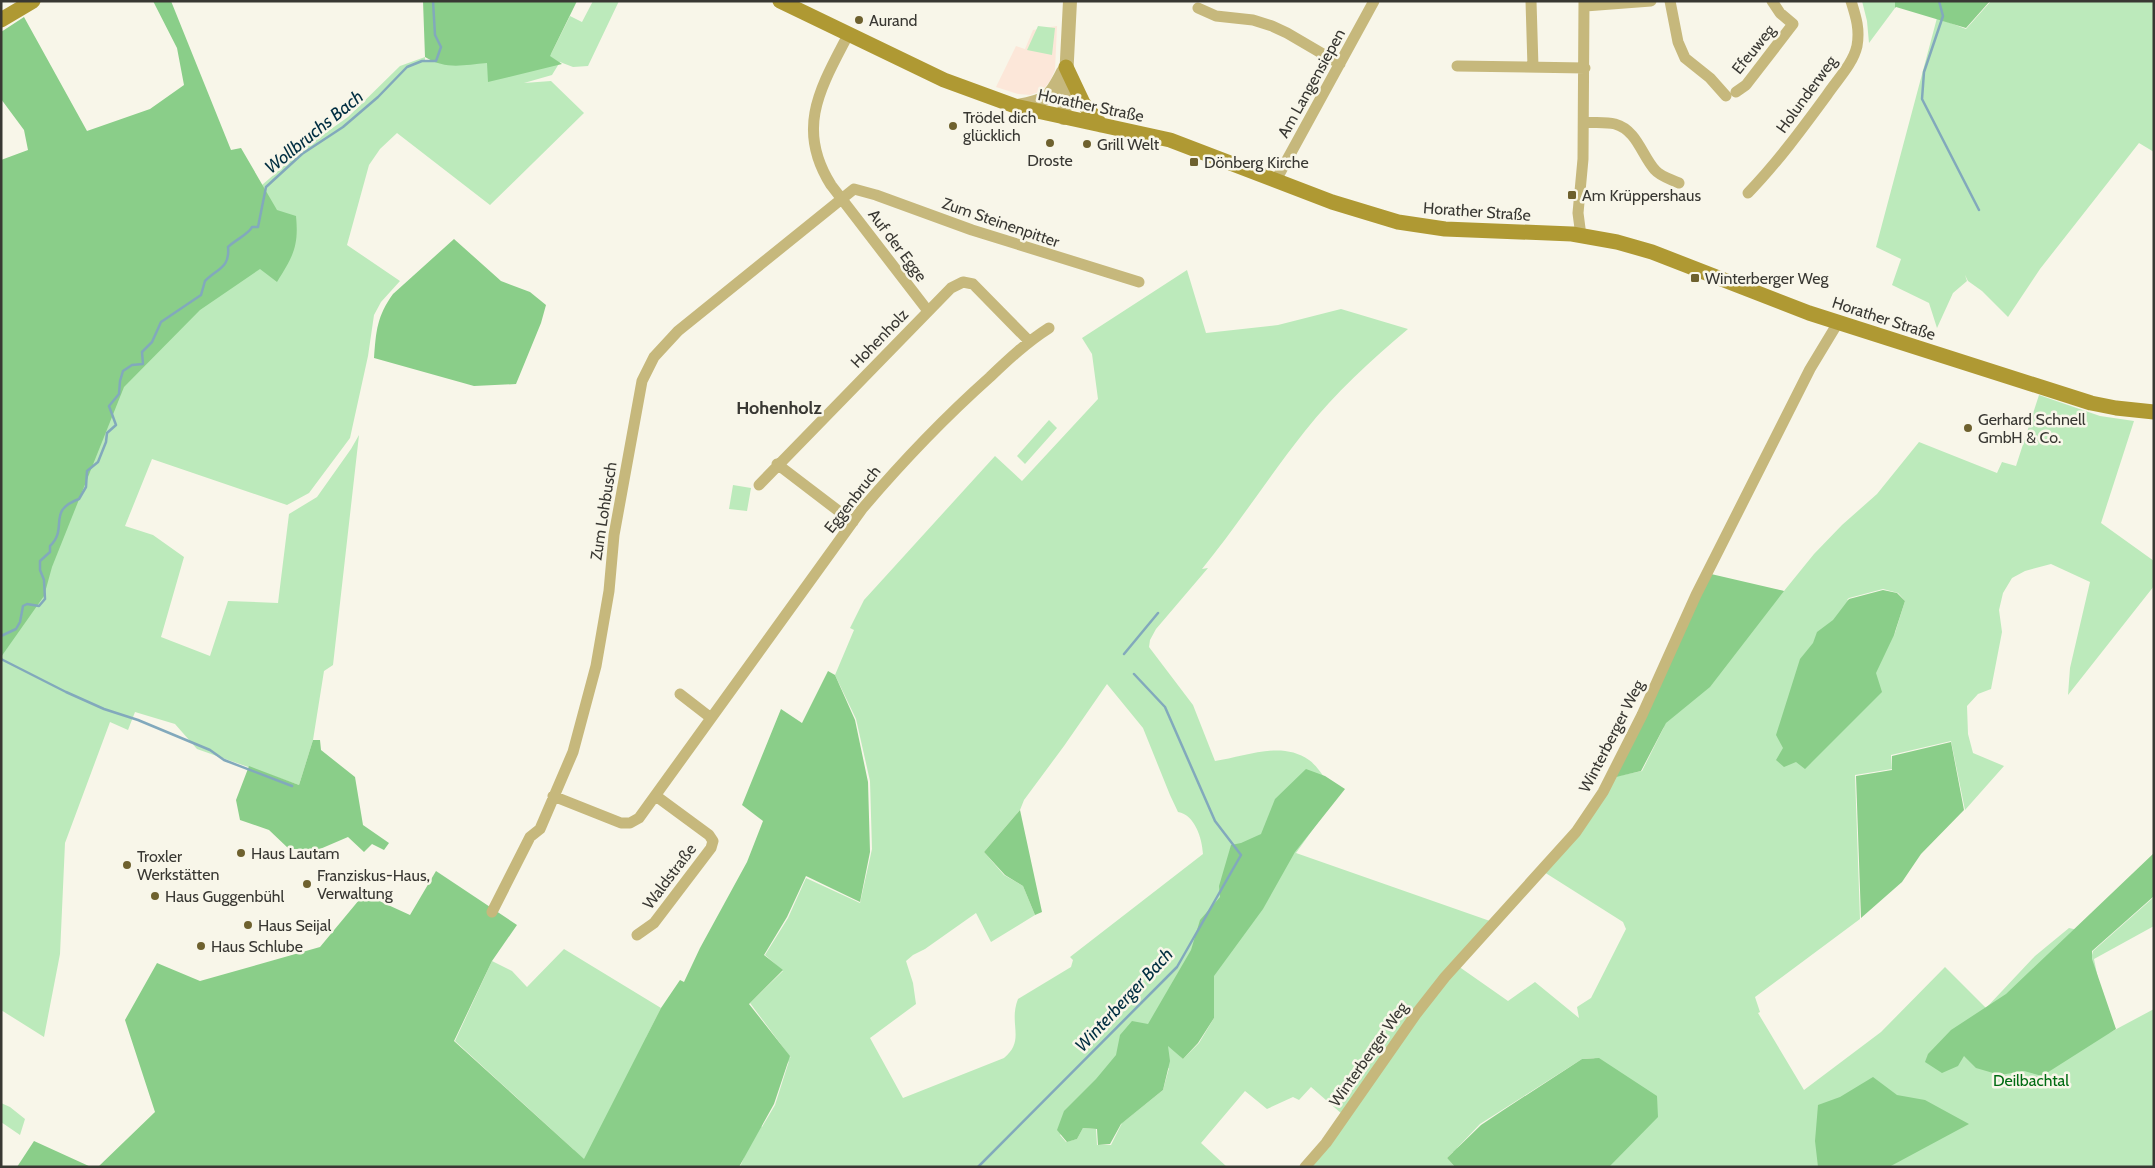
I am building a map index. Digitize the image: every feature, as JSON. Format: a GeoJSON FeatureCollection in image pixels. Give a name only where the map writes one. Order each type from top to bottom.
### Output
{"type":"FeatureCollection","features":[{"type":"Feature","properties":{"kind":"main road"},"geometry":{"type":"LineString","coordinates":[[1,20],[33,1]]}},
{"type":"Feature","properties":{"kind":"main road","name":"Horather Straße"},"geometry":{"type":"LineString","coordinates":[[780,1],[962,88],[1015,106],[1170,140],[1332,202],[1398,222],[1445,229],[1582,236],[1617,242],[1652,252],[1809,313],[2091,403],[2154,412]]}},
{"type":"Feature","properties":{"kind":"main road"},"geometry":{"type":"LineString","coordinates":[[1066,67],[1083,103],[1101,125]]}},
{"type":"Feature","properties":{"kind":"street"},"geometry":{"type":"LineString","coordinates":[[1064,118],[1070,1]]}},
{"type":"Feature","properties":{"kind":"street","name":"Am Langensiepen"},"geometry":{"type":"LineString","coordinates":[[1276,180],[1374,1]]}},
{"type":"Feature","properties":{"kind":"street"},"geometry":{"type":"LineString","coordinates":[[1531,1],[1533,68]]}},
{"type":"Feature","properties":{"kind":"street"},"geometry":{"type":"LineString","coordinates":[[1582,236],[1578,213],[1583,159],[1585,4],[1650,1]]}},
{"type":"Feature","properties":{"kind":"street","name":"Efeuweg"},"geometry":{"type":"LineString","coordinates":[[1670,1],[1678,42],[1685,58],[1731,94],[1746,85],[1793,24],[1780,13],[1772,1]]}},
{"type":"Feature","properties":{"kind":"street","name":"Holunderweg"},"geometry":{"type":"LineString","coordinates":[[1748,193],[1770,170],[1800,131],[1841,76],[1855,53],[1859,24],[1851,1]]}},
{"type":"Feature","properties":{"kind":"street"},"geometry":{"type":"LineString","coordinates":[[1198,8],[1216,16],[1253,20],[1272,26],[1288,33],[1340,64]]}},
{"type":"Feature","properties":{"kind":"street","name":"Auf der Egge"},"geometry":{"type":"LineString","coordinates":[[848,35],[816,101],[814,114],[817,156],[822,172],[928,311]]}},
{"type":"Feature","properties":{"kind":"street"},"geometry":{"type":"LineString","coordinates":[[1457,66],[1585,68]]}},
{"type":"Feature","properties":{"kind":"street"},"geometry":{"type":"LineString","coordinates":[[1015,106],[1041,102],[1054,90],[1066,67]]}},
{"type":"Feature","properties":{"kind":"street"},"geometry":{"type":"LineString","coordinates":[[1584,122],[1615,124],[1626,129],[1635,138],[1654,170],[1660,175],[1679,183]]}},
{"type":"Feature","properties":{"kind":"street","name":"Zum Lohbusch"},"geometry":{"type":"LineString","coordinates":[[492,912],[530,837],[540,829],[573,752],[596,666],[609,591],[610,567],[617,520],[642,381],[648,366],[678,331],[854,189]]}},
{"type":"Feature","properties":{"kind":"street","name":"Zum Steinenpitter"},"geometry":{"type":"LineString","coordinates":[[854,189],[1018,245],[1139,282]]}},
{"type":"Feature","properties":{"kind":"street","name":"Hohenholz"},"geometry":{"type":"LineString","coordinates":[[759,485],[777,464],[951,288],[963,282],[973,284],[1029,341]]}},
{"type":"Feature","properties":{"kind":"street","name":"Winterberger Weg"},"geometry":{"type":"LineString","coordinates":[[1305,1167],[1326,1143],[1439,984],[1576,832],[1604,792],[1642,715],[1696,595],[1810,370],[1839,322]]}},
{"type":"Feature","properties":{"kind":"street","name":"Eggenbruch"},"geometry":{"type":"LineString","coordinates":[[553,796],[621,824],[630,823],[639,818],[853,522],[896,470],[933,430],[1029,341],[1048,328]]}},
{"type":"Feature","properties":{"kind":"street"},"geometry":{"type":"LineString","coordinates":[[777,464],[853,522]]}},
{"type":"Feature","properties":{"kind":"street"},"geometry":{"type":"LineString","coordinates":[[680,694],[711,718]]}},
{"type":"Feature","properties":{"kind":"street","name":"Waldstraße"},"geometry":{"type":"LineString","coordinates":[[637,935],[654,923],[711,848],[712,840],[709,835],[656,796]]}},
{"type":"Feature","properties":{"kind":"shaded area"},"geometry":{"type":"Polygon","coordinates":[[[1057,26],[1055,70],[1050,81],[1042,91],[1030,95],[1018,94],[996,87],[1016,46],[1025,49],[1033,30],[1057,26]]]}},
{"type":"Feature","properties":{"kind":"green space"},"geometry":{"type":"Polygon","coordinates":[[[153,1],[171,1],[231,150],[241,148],[277,210],[296,216],[296,244],[291,258],[277,282],[260,269],[200,310],[124,387],[52,567],[44,596],[1,657],[1,160],[28,150],[24,130],[1,99],[1,32],[24,17],[87,131],[150,109],[184,85],[177,48],[153,1]]]}},
{"type":"Feature","properties":{"kind":"green space"},"geometry":{"type":"Polygon","coordinates":[[[423,1],[577,1],[550,56],[562,64],[488,82],[487,63],[448,65],[440,64],[425,57],[423,1]]]}},
{"type":"Feature","properties":{"kind":"green space"},"geometry":{"type":"Polygon","coordinates":[[[593,1],[619,1],[588,66],[573,67],[560,62],[552,75],[524,83],[551,81],[584,113],[490,205],[397,133],[380,149],[369,165],[347,245],[400,281],[381,302],[374,315],[368,356],[350,438],[309,493],[287,505],[152,459],[125,526],[153,535],[184,557],[161,637],[210,656],[228,601],[278,603],[289,514],[317,497],[359,435],[333,665],[324,671],[313,740],[299,785],[197,749],[175,724],[135,712],[128,730],[110,722],[65,843],[60,954],[44,1037],[1,1010],[1,644],[40,590],[109,406],[266,191],[262,185],[307,146],[348,117],[400,66],[425,57],[425,61],[551,54],[570,16],[582,22],[593,1]]]}},
{"type":"Feature","properties":{"kind":"green space"},"geometry":{"type":"Polygon","coordinates":[[[1862,1],[1895,1],[1895,8],[1869,43],[1867,21],[1862,1]]]}},
{"type":"Feature","properties":{"kind":"green space"},"geometry":{"type":"Polygon","coordinates":[[[1895,1],[1990,1],[1966,28],[1895,8],[1895,1]]]}},
{"type":"Feature","properties":{"kind":"green space"},"geometry":{"type":"Polygon","coordinates":[[[1991,1],[2154,1],[2154,152],[2139,143],[2040,269],[2008,317],[1982,291],[1968,281],[1965,275],[1967,281],[1953,293],[1937,328],[1929,303],[1892,285],[1901,259],[1876,247],[1937,18],[1966,29],[1991,1]]]}},
{"type":"Feature","properties":{"kind":"green space"},"geometry":{"type":"Polygon","coordinates":[[[1038,26],[1055,28],[1052,55],[1027,50],[1038,26]]]}},
{"type":"Feature","properties":{"kind":"green space"},"geometry":{"type":"Polygon","coordinates":[[[454,239],[501,281],[530,292],[546,305],[541,323],[516,384],[474,386],[374,358],[380,317],[393,294],[454,239]]]}},
{"type":"Feature","properties":{"kind":"green space"},"geometry":{"type":"Polygon","coordinates":[[[1187,270],[1206,333],[1278,325],[1341,309],[1408,329],[1354,377],[1305,431],[1202,569],[1208,568],[1156,629],[1150,640],[1149,647],[1193,705],[1215,761],[1275,750],[1287,751],[1309,760],[1325,778],[1327,781],[1326,811],[1296,853],[1490,921],[1342,1114],[1311,1087],[1299,1100],[1293,1097],[1267,1109],[1245,1091],[1201,1143],[1227,1167],[740,1167],[747,1150],[731,1167],[561,1167],[574,1150],[455,1041],[492,961],[512,971],[527,987],[564,949],[661,1008],[646,1038],[781,1050],[791,1058],[750,1003],[783,971],[765,955],[788,918],[806,878],[860,903],[872,849],[870,781],[856,719],[835,675],[854,630],[850,628],[864,600],[995,456],[1022,481],[1098,399],[1092,354],[1082,338],[1187,270]],[[1107,684],[1024,800],[1020,810],[984,852],[1004,875],[1023,886],[1035,915],[991,942],[976,913],[925,949],[913,955],[906,961],[913,983],[916,1004],[870,1038],[903,1098],[1004,1058],[1014,1045],[1015,1008],[1018,999],[1071,967],[1073,960],[1070,957],[1203,854],[1199,834],[1193,822],[1184,814],[1178,812],[1143,728],[1107,684]],[[1214,998],[1186,1051],[1180,1056],[1183,1059],[1199,1043],[1214,1018],[1214,998]],[[789,1061],[750,1114],[762,1127],[775,1105],[789,1061]],[[1169,1068],[1084,1111],[1060,1135],[1066,1142],[1077,1139],[1083,1128],[1096,1129],[1097,1145],[1111,1145],[1122,1123],[1163,1090],[1169,1068]]]}},
{"type":"Feature","properties":{"kind":"green space","name":"Deilbachtal"},"geometry":{"type":"Polygon","coordinates":[[[2039,395],[2100,416],[2134,421],[2101,523],[2154,561],[2154,586],[2068,695],[2070,668],[2090,582],[2051,564],[2025,571],[2012,578],[2003,593],[1999,610],[2002,632],[1991,689],[1978,694],[1967,706],[1968,734],[1973,753],[2004,766],[1965,810],[1951,741],[1891,755],[1892,769],[1855,775],[1860,919],[1755,997],[1760,1012],[1758,1013],[1804,1090],[1881,1032],[1945,967],[1986,1008],[2035,956],[2069,928],[2078,930],[2092,955],[2093,951],[2154,897],[2154,926],[2094,959],[2109,1033],[2154,1009],[2154,1167],[1459,1167],[1453,1152],[1447,1158],[1455,1167],[1312,1167],[1417,1017],[1458,966],[1508,1001],[1535,982],[1579,1018],[1577,1007],[1591,998],[1626,929],[1623,922],[1544,872],[1585,826],[1709,579],[1784,591],[1814,554],[1842,525],[1877,494],[1919,442],[1997,473],[2002,462],[2016,466],[2039,395]],[[1883,589],[1847,600],[1899,607],[1894,636],[1905,601],[1898,593],[1883,589]],[[1664,727],[1618,776],[1642,771],[1664,727]],[[1582,1059],[1480,1124],[1457,1148],[1595,1059],[1582,1059]]]}},
{"type":"Feature","properties":{"kind":"green space"},"geometry":{"type":"Polygon","coordinates":[[[1049,420],[1057,428],[1025,464],[1017,456],[1049,420]]]}},
{"type":"Feature","properties":{"kind":"green space"},"geometry":{"type":"Polygon","coordinates":[[[733,485],[751,488],[747,511],[729,509],[733,485]]]}},
{"type":"Feature","properties":{"kind":"green space"},"geometry":{"type":"Polygon","coordinates":[[[1711,574],[1784,591],[1710,687],[1666,723],[1641,771],[1616,777],[1711,574]]]}},
{"type":"Feature","properties":{"kind":"green space"},"geometry":{"type":"Polygon","coordinates":[[[1883,590],[1897,593],[1905,601],[1894,635],[1876,673],[1882,692],[1805,769],[1796,762],[1784,767],[1776,760],[1783,748],[1776,735],[1800,659],[1813,643],[1817,632],[1833,620],[1849,599],[1883,590]]]}},
{"type":"Feature","properties":{"kind":"green space"},"geometry":{"type":"Polygon","coordinates":[[[828,671],[835,675],[855,720],[868,782],[870,852],[860,902],[806,876],[787,917],[764,955],[783,970],[749,1004],[790,1056],[774,1104],[739,1167],[98,1167],[155,1112],[125,1020],[157,963],[200,981],[320,947],[364,894],[410,915],[436,871],[517,925],[492,961],[454,1041],[584,1159],[661,1008],[680,980],[684,982],[700,948],[747,862],[763,821],[742,805],[781,709],[802,723],[828,671]]]}},
{"type":"Feature","properties":{"kind":"green space"},"geometry":{"type":"Polygon","coordinates":[[[313,740],[320,740],[321,750],[355,777],[363,825],[389,843],[384,850],[372,844],[364,852],[348,837],[320,849],[289,849],[269,830],[240,820],[236,800],[249,766],[299,785],[313,740]]]}},
{"type":"Feature","properties":{"kind":"green space"},"geometry":{"type":"Polygon","coordinates":[[[1951,742],[1964,810],[1921,854],[1902,882],[1861,918],[1856,776],[1892,770],[1892,756],[1951,742]]]}},
{"type":"Feature","properties":{"kind":"green space"},"geometry":{"type":"Polygon","coordinates":[[[1306,769],[1325,776],[1345,789],[1295,852],[1263,909],[1214,976],[1214,1018],[1198,1043],[1183,1059],[1168,1046],[1170,1061],[1163,1090],[1121,1124],[1110,1144],[1098,1145],[1097,1129],[1083,1128],[1077,1139],[1067,1142],[1057,1130],[1064,1111],[1096,1079],[1116,1055],[1120,1035],[1132,1021],[1148,1024],[1191,950],[1200,920],[1220,897],[1219,886],[1231,845],[1241,843],[1261,834],[1275,799],[1306,769]]]}},
{"type":"Feature","properties":{"kind":"green space"},"geometry":{"type":"Polygon","coordinates":[[[1020,810],[1042,912],[1035,915],[1023,886],[1005,875],[984,852],[1020,810]]]}},
{"type":"Feature","properties":{"kind":"green space"},"geometry":{"type":"Polygon","coordinates":[[[2154,853],[2153,897],[2092,951],[2092,959],[2116,1029],[2042,1076],[2024,1071],[2000,1075],[1976,1068],[1964,1056],[1958,1066],[1942,1073],[1925,1062],[1928,1054],[1951,1030],[2006,994],[2154,853]]]}},
{"type":"Feature","properties":{"kind":"green space"},"geometry":{"type":"Polygon","coordinates":[[[1599,1058],[1657,1096],[1658,1117],[1609,1167],[1455,1167],[1447,1158],[1481,1125],[1505,1109],[1582,1059],[1599,1058]]]}},
{"type":"Feature","properties":{"kind":"green space"},"geometry":{"type":"Polygon","coordinates":[[[1873,1077],[1897,1095],[1925,1100],[1969,1124],[1889,1167],[1818,1167],[1815,1141],[1818,1105],[1840,1097],[1873,1077]]]}},
{"type":"Feature","properties":{"kind":"green space"},"geometry":{"type":"Polygon","coordinates":[[[1,1103],[10,1107],[25,1119],[20,1135],[1,1122],[1,1103]]]}},
{"type":"Feature","properties":{"kind":"green space"},"geometry":{"type":"Polygon","coordinates":[[[34,1141],[91,1167],[17,1167],[34,1141]]]}},
{"type":"Feature","properties":{"kind":"waterway","name":"Wollbruchs Bach"},"geometry":{"type":"LineString","coordinates":[[1,636],[16,629],[20,622],[23,606],[27,604],[39,606],[45,599],[40,561],[50,552],[50,546],[58,533],[60,514],[69,504],[79,499],[86,487],[87,471],[98,462],[106,442],[107,433],[116,425],[109,406],[119,394],[123,371],[132,365],[143,364],[142,352],[152,342],[161,322],[201,295],[205,281],[225,264],[228,247],[252,227],[258,227],[266,187],[302,154],[343,127],[378,97],[407,67],[422,61],[436,61],[441,47],[435,35],[433,1]]}},
{"type":"Feature","properties":{"kind":"waterway"},"geometry":{"type":"LineString","coordinates":[[1939,1],[1943,16],[1924,72],[1922,99],[1979,210]]}},
{"type":"Feature","properties":{"kind":"waterway","name":"Winterberger Bach"},"geometry":{"type":"LineString","coordinates":[[1124,654],[1158,613]]}},
{"type":"Feature","properties":{"kind":"waterway"},"geometry":{"type":"LineString","coordinates":[[1,659],[104,709],[138,720],[210,750],[224,760],[292,786]]}},
{"type":"Feature","properties":{"kind":"waterway","name":"Winterberger Bach"},"geometry":{"type":"LineString","coordinates":[[978,1167],[1177,967],[1241,855],[1215,821],[1165,707],[1134,674]]}},
{"type":"Feature","properties":{"kind":"place","name":"Aurand"},"geometry":{"type":"Point","coordinates":[859,20]}},
{"type":"Feature","properties":{"kind":"place","name":"Trödel dich glücklich"},"geometry":{"type":"Point","coordinates":[953,126]}},
{"type":"Feature","properties":{"kind":"place","name":"Droste"},"geometry":{"type":"Point","coordinates":[1050,143]}},
{"type":"Feature","properties":{"kind":"place","name":"Grill Welt"},"geometry":{"type":"Point","coordinates":[1087,144]}},
{"type":"Feature","properties":{"kind":"place","name":"Dönberg Kirche"},"geometry":{"type":"Point","coordinates":[1194,162]}},
{"type":"Feature","properties":{"kind":"place","name":"Am Krüppershaus"},"geometry":{"type":"Point","coordinates":[1572,195]}},
{"type":"Feature","properties":{"kind":"place","name":"Winterberger Weg"},"geometry":{"type":"Point","coordinates":[1695,278]}},
{"type":"Feature","properties":{"kind":"place","name":"Gerhard Schnell GmbH & Co."},"geometry":{"type":"Point","coordinates":[1968,428]}},
{"type":"Feature","properties":{"kind":"place","name":"Haus Lautam"},"geometry":{"type":"Point","coordinates":[241,853]}},
{"type":"Feature","properties":{"kind":"place","name":"Troxler Werkstätten"},"geometry":{"type":"Point","coordinates":[127,865]}},
{"type":"Feature","properties":{"kind":"place","name":"Franziskus-Haus, Verwaltung"},"geometry":{"type":"Point","coordinates":[307,884]}},
{"type":"Feature","properties":{"kind":"place","name":"Haus Guggenbühl"},"geometry":{"type":"Point","coordinates":[155,896]}},
{"type":"Feature","properties":{"kind":"place","name":"Haus Seijal"},"geometry":{"type":"Point","coordinates":[248,925]}},
{"type":"Feature","properties":{"kind":"place","name":"Haus Schlube"},"geometry":{"type":"Point","coordinates":[201,946]}},
{"type":"Feature","properties":{"kind":"district","name":"Hohenholz"},"geometry":{"type":"Point","coordinates":[779,408]}}]}
